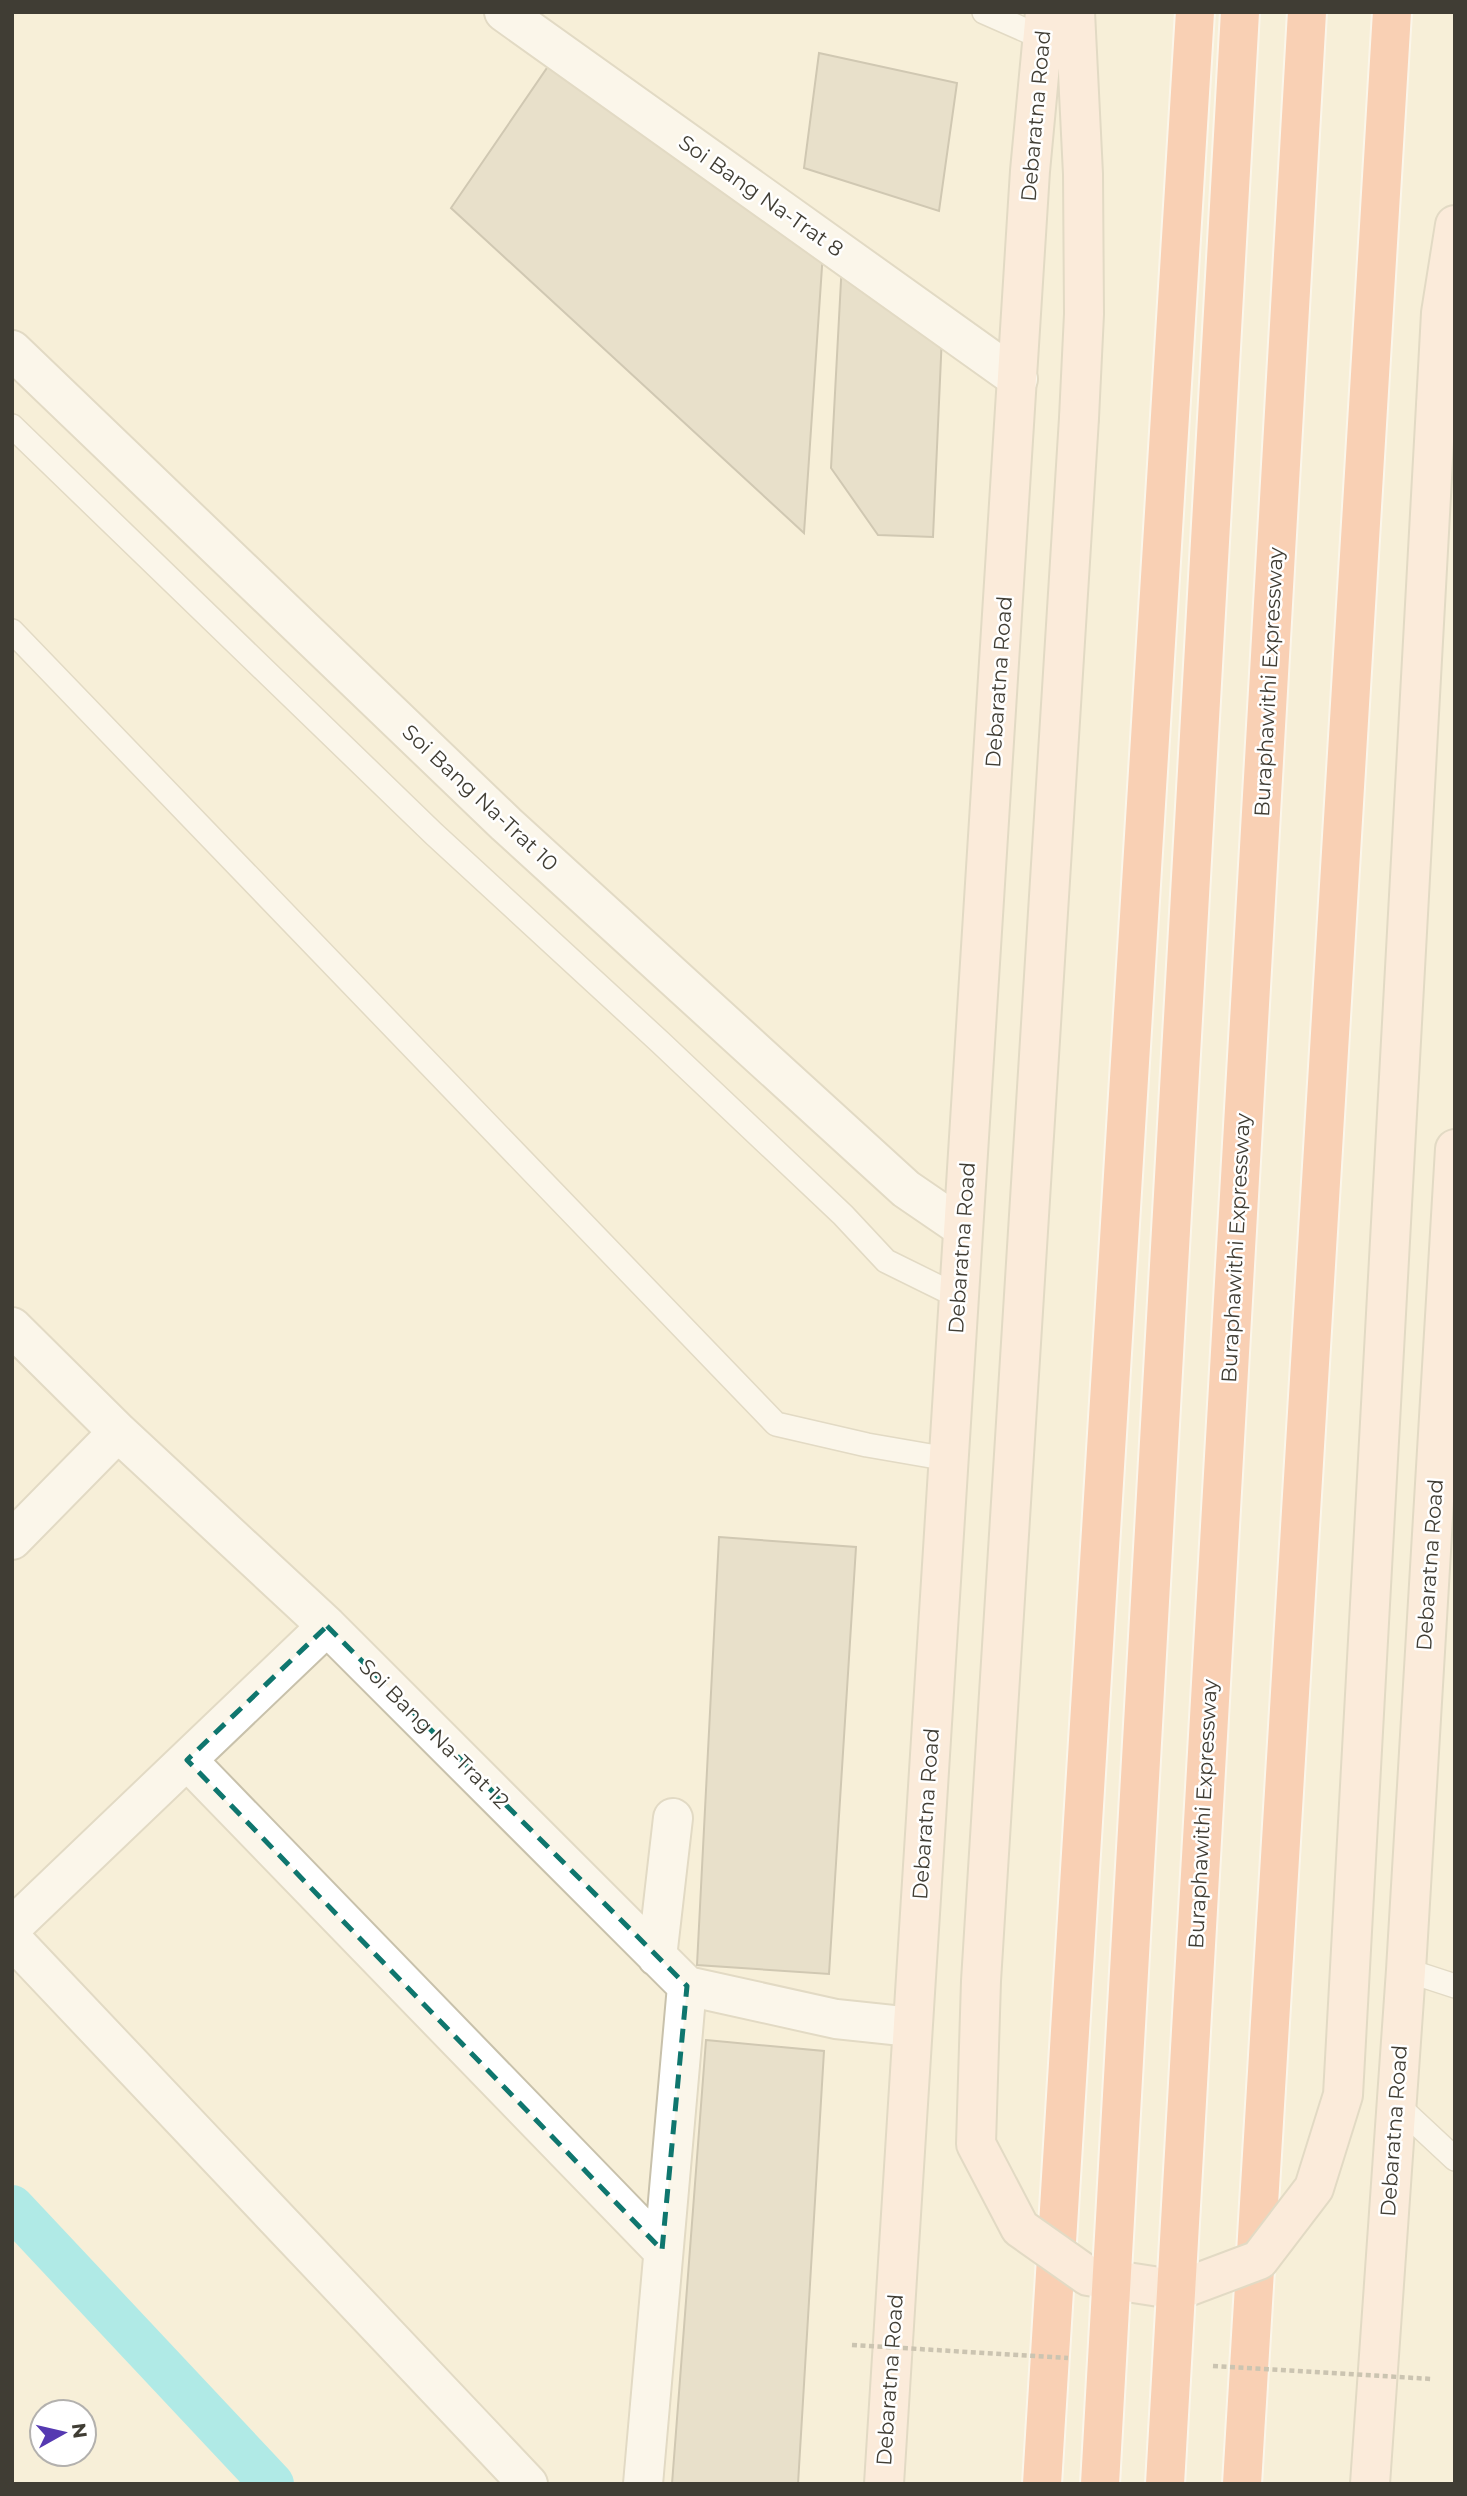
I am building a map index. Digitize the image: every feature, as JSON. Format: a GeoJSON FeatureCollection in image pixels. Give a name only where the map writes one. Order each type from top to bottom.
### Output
{"type":"FeatureCollection","features":[{"type":"Feature","properties":{"kind":"highway"},"geometry":{"type":"LineString","coordinates":[[1042,2484],[1195,12]]}},
{"type":"Feature","properties":{"kind":"highway"},"geometry":{"type":"LineString","coordinates":[[1100,2484],[1240,12]]}},
{"type":"Feature","properties":{"kind":"highway","name":"Buraphawithi Expressway"},"geometry":{"type":"LineString","coordinates":[[1164,2484],[1307,12]]}},
{"type":"Feature","properties":{"kind":"highway"},"geometry":{"type":"LineString","coordinates":[[1242,2484],[1392,12]]}},
{"type":"Feature","properties":{"kind":"main road"},"geometry":{"type":"LineString","coordinates":[[1075,12],[1083,174],[1084,314],[981,1980],[976,2144],[1020,2228],[1088,2276],[1179,2290],[1259,2260],[1314,2188],[1343,2095],[1441,313],[1455,225]]}},
{"type":"Feature","properties":{"kind":"main road","name":"Debaratna Road"},"geometry":{"type":"LineString","coordinates":[[884,2484],[1030,171],[1044,25]]}},
{"type":"Feature","properties":{"kind":"main road","name":"Debaratna Road"},"geometry":{"type":"LineString","coordinates":[[1370,2484],[1452,1326],[1455,1149]]}},
{"type":"Feature","properties":{"kind":"street","name":"Soi Bang Na-Trat 8"},"geometry":{"type":"LineString","coordinates":[[504,12],[1018,379]]}},
{"type":"Feature","properties":{"kind":"street","name":"Soi Bang Na-Trat 10"},"geometry":{"type":"LineString","coordinates":[[12,349],[506,824],[906,1189],[963,1228]]}},
{"type":"Feature","properties":{"kind":"street","name":"Soi Bang Na-Trat 12"},"geometry":{"type":"LineString","coordinates":[[12,1327],[118,1432],[327,1626],[687,1986]]}},
{"type":"Feature","properties":{"kind":"street"},"geometry":{"type":"LineString","coordinates":[[12,1540],[118,1432]]}},
{"type":"Feature","properties":{"kind":"street"},"geometry":{"type":"LineString","coordinates":[[12,1927],[327,1626]]}},
{"type":"Feature","properties":{"kind":"street"},"geometry":{"type":"LineString","coordinates":[[187,1760],[663,2250]]}},
{"type":"Feature","properties":{"kind":"street"},"geometry":{"type":"LineString","coordinates":[[657,1957],[673,1818]]}},
{"type":"Feature","properties":{"kind":"street"},"geometry":{"type":"LineString","coordinates":[[12,1939],[528,2484]]}},
{"type":"Feature","properties":{"kind":"street"},"geometry":{"type":"LineString","coordinates":[[643,2484],[687,1986],[836,2019],[912,2027]]}},
{"type":"Feature","properties":{"kind":"lane"},"geometry":{"type":"LineString","coordinates":[[984,12],[1044,25]]}},
{"type":"Feature","properties":{"kind":"lane"},"geometry":{"type":"LineString","coordinates":[[12,426],[434,834],[843,1215],[886,1261],[959,1297]]}},
{"type":"Feature","properties":{"kind":"lane"},"geometry":{"type":"LineString","coordinates":[[12,631],[776,1424],[867,1445],[948,1459]]}},
{"type":"Feature","properties":{"kind":"lane"},"geometry":{"type":"LineString","coordinates":[[1406,1970],[1455,1986]]}},
{"type":"Feature","properties":{"kind":"lane"},"geometry":{"type":"LineString","coordinates":[[1396,2105],[1455,2159]]}},
{"type":"Feature","properties":{"kind":"highlighted area"},"geometry":{"type":"Polygon","coordinates":[[[327,1626],[687,1986],[662,2250],[187,1760],[327,1626]]]}},
{"type":"Feature","properties":{"kind":"building"},"geometry":{"type":"Polygon","coordinates":[[[819,53],[957,83],[939,211],[804,168],[819,53]]]}},
{"type":"Feature","properties":{"kind":"building"},"geometry":{"type":"Polygon","coordinates":[[[549,65],[823,252],[804,533],[451,208],[549,65]]]}},
{"type":"Feature","properties":{"kind":"building"},"geometry":{"type":"Polygon","coordinates":[[[842,262],[942,335],[933,537],[878,535],[831,468],[842,262]]]}},
{"type":"Feature","properties":{"kind":"building"},"geometry":{"type":"Polygon","coordinates":[[[719,1537],[856,1547],[829,1974],[697,1965],[719,1537]]]}},
{"type":"Feature","properties":{"kind":"building"},"geometry":{"type":"Polygon","coordinates":[[[706,2040],[824,2051],[798,2484],[672,2484],[706,2040]]]}},
{"type":"Feature","properties":{"kind":"waterway"},"geometry":{"type":"LineString","coordinates":[[12,2207],[272,2484]]}}]}
